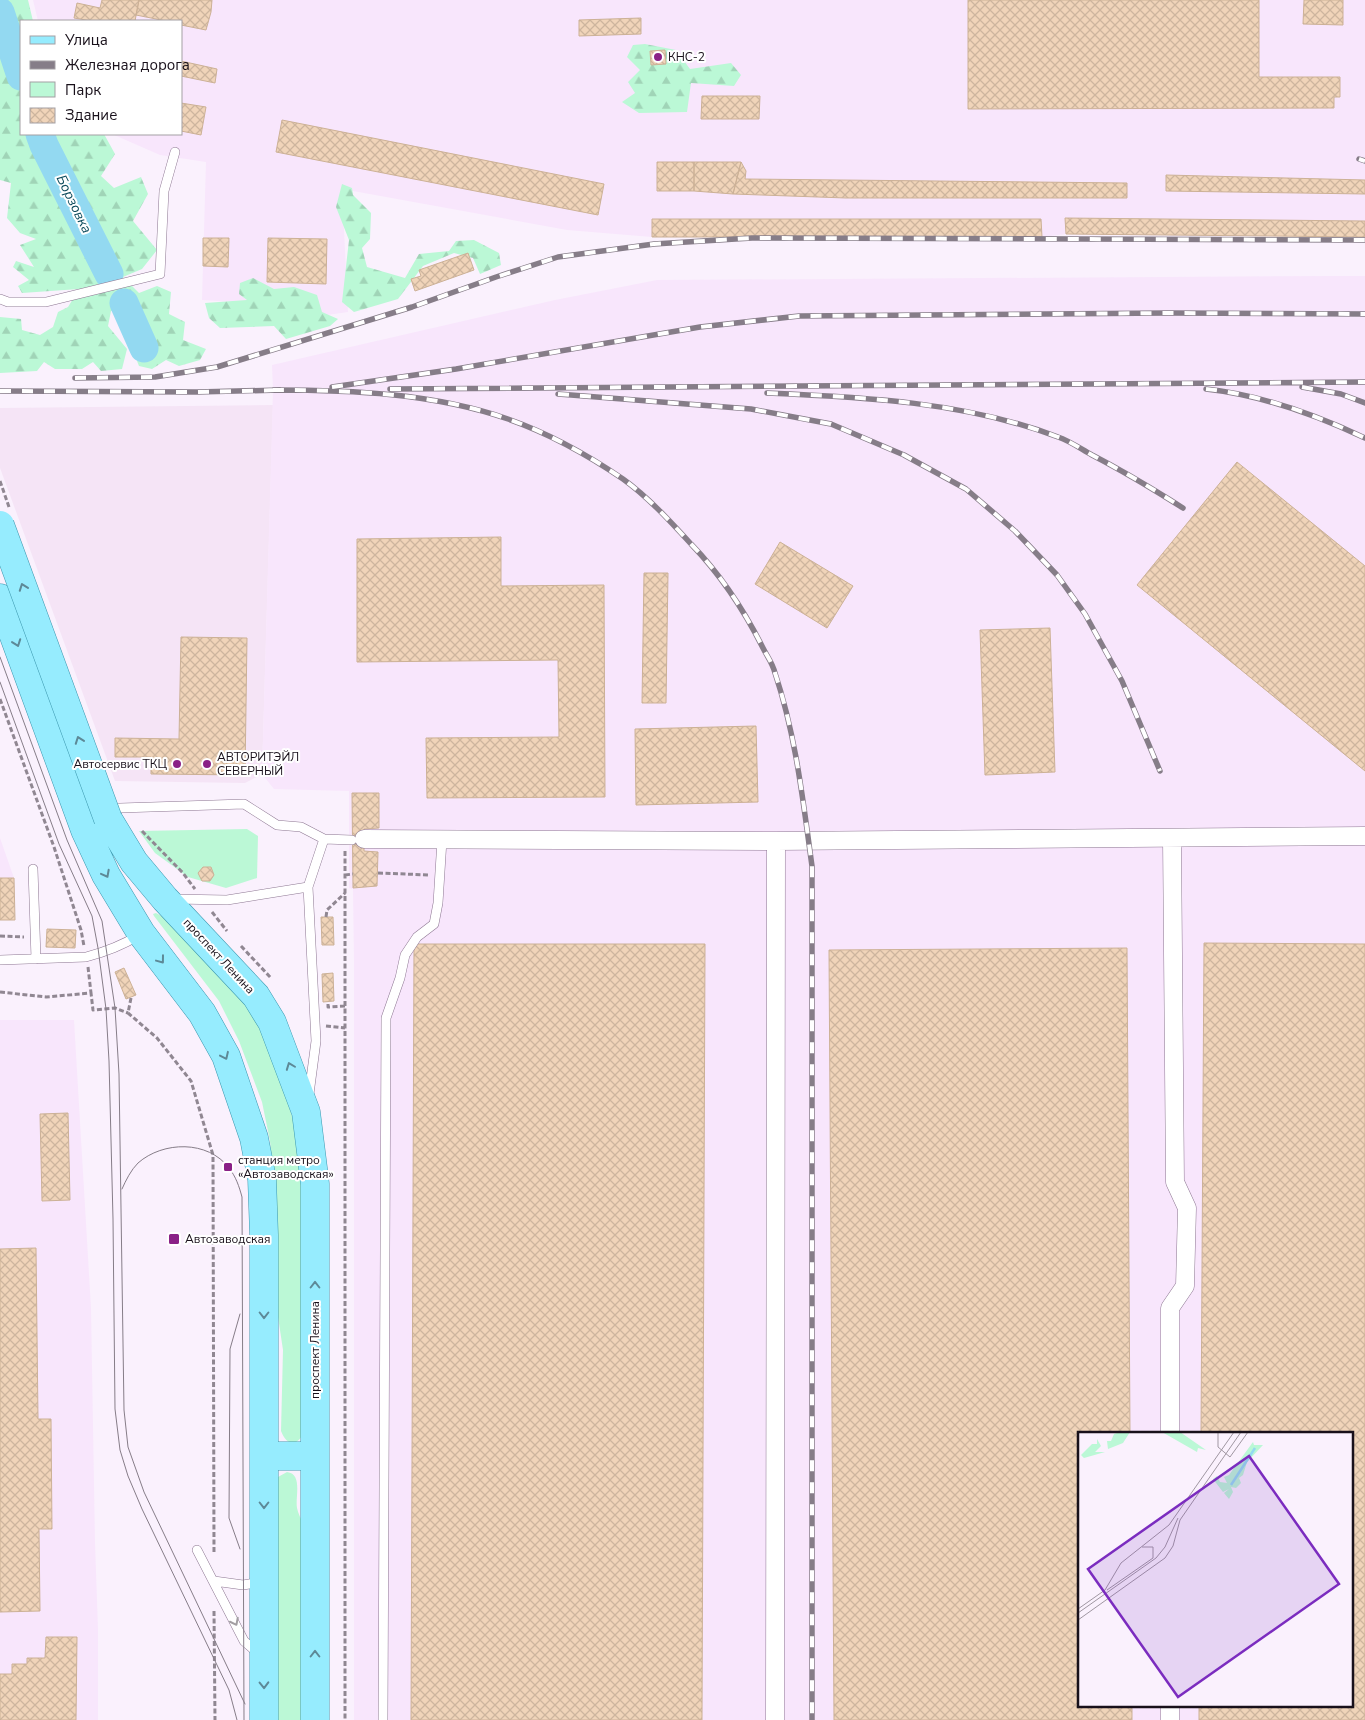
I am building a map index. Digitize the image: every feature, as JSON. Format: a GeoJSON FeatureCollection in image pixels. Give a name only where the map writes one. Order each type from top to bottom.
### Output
{"type":"FeatureCollection","features":[{"type":"Feature","properties":{"kind":"main road","name":"проспект Ленина"},"geometry":{"type":"LineString","coordinates":[[0,525],[107,818],[106,875],[137,926],[202,1013],[226,1056],[254,1138],[262,1179],[264,1720]]}},
{"type":"Feature","properties":{"kind":"main road","name":"проспект Ленина"},"geometry":{"type":"LineString","coordinates":[[0,598],[107,818],[134,862],[165,899],[256,996],[272,1022],[291,1068],[306,1112],[315,1184],[315,1720]]}},
{"type":"Feature","properties":{"kind":"main road"},"geometry":{"type":"LineString","coordinates":[[137,926],[135,911],[140,903],[150,897],[165,899]]}},
{"type":"Feature","properties":{"kind":"main road"},"geometry":{"type":"LineString","coordinates":[[264,1456],[315,1456]]}},
{"type":"Feature","properties":{"kind":"street"},"geometry":{"type":"LineString","coordinates":[[354,840],[776,842],[1365,836]]}},
{"type":"Feature","properties":{"kind":"street"},"geometry":{"type":"LineString","coordinates":[[1170,1432],[1170,1308],[1185,1286],[1187,1208],[1175,1182],[1172,838]]}},
{"type":"Feature","properties":{"kind":"street"},"geometry":{"type":"LineString","coordinates":[[775,1720],[776,842]]}},
{"type":"Feature","properties":{"kind":"lane"},"geometry":{"type":"LineString","coordinates":[[0,299],[8,302],[46,302],[160,274],[164,191],[175,152]]}},
{"type":"Feature","properties":{"kind":"lane"},"geometry":{"type":"LineString","coordinates":[[107,818],[244,804],[277,825],[301,827],[324,839],[354,840]]}},
{"type":"Feature","properties":{"kind":"lane"},"geometry":{"type":"LineString","coordinates":[[306,1112],[316,1041],[308,887],[324,839]]}},
{"type":"Feature","properties":{"kind":"lane"},"geometry":{"type":"LineString","coordinates":[[383,1720],[386,1018],[400,978],[405,955],[417,937],[434,924],[442,840]]}},
{"type":"Feature","properties":{"kind":"lane"},"geometry":{"type":"LineString","coordinates":[[33,869],[36,959]]}},
{"type":"Feature","properties":{"kind":"lane"},"geometry":{"type":"LineString","coordinates":[[165,899],[227,900],[308,887]]}},
{"type":"Feature","properties":{"kind":"lane"},"geometry":{"type":"LineString","coordinates":[[0,960],[86,957],[99,954],[127,943],[137,926]]}},
{"type":"Feature","properties":{"kind":"lane"},"geometry":{"type":"LineString","coordinates":[[196,1550],[244,1641],[264,1657]]}},
{"type":"Feature","properties":{"kind":"lane"},"geometry":{"type":"LineString","coordinates":[[214,1581],[243,1586],[264,1582]]}},
{"type":"Feature","properties":{"kind":"path"},"geometry":{"type":"LineString","coordinates":[[0,699],[54,846],[81,930],[94,1010],[115,1008],[128,1013],[157,1038],[191,1081],[213,1155],[215,1720]]}},
{"type":"Feature","properties":{"kind":"path"},"geometry":{"type":"LineString","coordinates":[[107,818],[133,818],[140,829],[183,873],[231,936]]}},
{"type":"Feature","properties":{"kind":"path"},"geometry":{"type":"LineString","coordinates":[[345,1720],[345,875],[354,840]]}},
{"type":"Feature","properties":{"kind":"path"},"geometry":{"type":"LineString","coordinates":[[378,873],[440,875]]}},
{"type":"Feature","properties":{"kind":"path"},"geometry":{"type":"LineString","coordinates":[[345,875],[353,874]]}},
{"type":"Feature","properties":{"kind":"path"},"geometry":{"type":"LineString","coordinates":[[326,917],[326,910],[345,893]]}},
{"type":"Feature","properties":{"kind":"path"},"geometry":{"type":"LineString","coordinates":[[238,942],[269,975],[273,983]]}},
{"type":"Feature","properties":{"kind":"path"},"geometry":{"type":"LineString","coordinates":[[0,992],[46,997],[91,994]]}},
{"type":"Feature","properties":{"kind":"path"},"geometry":{"type":"LineString","coordinates":[[128,1013],[131,998]]}},
{"type":"Feature","properties":{"kind":"path"},"geometry":{"type":"LineString","coordinates":[[328,1002],[328,1006],[345,1006]]}},
{"type":"Feature","properties":{"kind":"path"},"geometry":{"type":"LineString","coordinates":[[316,1024],[345,1028]]}},
{"type":"Feature","properties":{"kind":"shaded area"},"geometry":{"type":"Polygon","coordinates":[[[33,0],[1365,0],[1365,237],[1066,234],[1042,237],[652,237],[567,230],[342,189],[348,312],[278,322],[277,305],[202,300],[206,162],[160,155],[114,135],[182,135],[182,20],[38,20],[33,0]]]}},
{"type":"Feature","properties":{"kind":"shaded area"},"geometry":{"type":"Polygon","coordinates":[[[1365,276],[1365,1720],[354,1720],[354,960],[353,889],[349,888],[349,791],[274,789],[262,774],[273,390],[272,365],[555,300],[657,280],[1365,276]]]}},
{"type":"Feature","properties":{"kind":"shaded area"},"geometry":{"type":"Polygon","coordinates":[[[273,405],[262,774],[245,783],[115,781],[0,468],[0,408],[273,405]]]}},
{"type":"Feature","properties":{"kind":"shaded area"},"geometry":{"type":"Polygon","coordinates":[[[0,838],[14,878],[15,920],[0,920],[0,838]]]}},
{"type":"Feature","properties":{"kind":"shaded area"},"geometry":{"type":"Polygon","coordinates":[[[0,1020],[74,1020],[91,1308],[98,1629],[98,1720],[0,1720],[0,1020]]]}},
{"type":"Feature","properties":{"kind":"green space"},"geometry":{"type":"Polygon","coordinates":[[[0,0],[28,0],[33,20],[20,20],[20,135],[105,135],[115,154],[101,176],[114,188],[141,177],[148,194],[133,221],[157,250],[142,269],[123,277],[139,293],[157,286],[171,292],[169,314],[185,322],[183,340],[206,349],[200,360],[179,366],[166,360],[152,369],[139,366],[137,361],[142,354],[137,339],[146,325],[134,317],[134,308],[111,311],[108,326],[127,349],[122,369],[101,371],[93,362],[82,369],[55,369],[44,362],[37,371],[0,373],[0,317],[21,319],[22,330],[40,335],[53,327],[58,312],[68,307],[79,289],[22,293],[18,286],[29,280],[13,267],[16,261],[34,267],[20,245],[36,239],[20,233],[7,218],[11,183],[0,180],[0,0]]]}},
{"type":"Feature","properties":{"kind":"green space"},"geometry":{"type":"Polygon","coordinates":[[[645,44],[676,50],[690,69],[731,63],[741,75],[734,86],[691,83],[687,112],[639,113],[622,102],[635,93],[628,82],[640,70],[627,57],[633,45],[645,44]]]}},
{"type":"Feature","properties":{"kind":"green space"},"geometry":{"type":"Polygon","coordinates":[[[342,184],[352,188],[353,195],[371,213],[370,239],[362,248],[367,267],[405,278],[419,254],[449,251],[456,241],[474,240],[499,253],[501,265],[480,274],[473,258],[454,253],[423,266],[398,299],[354,312],[342,302],[349,240],[336,207],[342,184]]]}},
{"type":"Feature","properties":{"kind":"green space"},"geometry":{"type":"Polygon","coordinates":[[[253,278],[274,289],[294,287],[317,295],[322,312],[338,319],[330,326],[286,339],[274,326],[220,328],[209,318],[205,303],[247,300],[239,294],[240,283],[253,278]]]}},
{"type":"Feature","properties":{"kind":"green space"},"geometry":{"type":"Polygon","coordinates":[[[247,829],[258,836],[257,878],[226,888],[188,877],[155,853],[139,831],[247,829]]]}},
{"type":"Feature","properties":{"kind":"green space"},"geometry":{"type":"Polygon","coordinates":[[[156,913],[172,922],[246,998],[274,1058],[293,1119],[301,1158],[305,1427],[298,1441],[291,1443],[287,1441],[281,1431],[283,1350],[275,1297],[273,1172],[270,1141],[262,1102],[239,1041],[219,1001],[154,916],[153,914],[156,913]]]}},
{"type":"Feature","properties":{"kind":"green space"},"geometry":{"type":"Polygon","coordinates":[[[287,1472],[292,1474],[297,1481],[297,1508],[303,1523],[303,1720],[275,1720],[276,1483],[278,1477],[287,1472]]]}},
{"type":"Feature","properties":{"kind":"building"},"geometry":{"type":"Polygon","coordinates":[[[102,0],[139,0],[135,20],[86,20],[74,18],[77,3],[100,8],[102,0]]]}},
{"type":"Feature","properties":{"kind":"building"},"geometry":{"type":"Polygon","coordinates":[[[139,0],[212,0],[206,30],[182,25],[182,20],[161,20],[136,15],[139,0]]]}},
{"type":"Feature","properties":{"kind":"building"},"geometry":{"type":"Polygon","coordinates":[[[968,0],[1259,0],[1259,77],[1340,77],[1340,97],[1334,97],[1334,108],[968,109],[968,0]]]}},
{"type":"Feature","properties":{"kind":"building"},"geometry":{"type":"Polygon","coordinates":[[[1304,0],[1343,0],[1343,25],[1303,24],[1304,0]]]}},
{"type":"Feature","properties":{"kind":"building"},"geometry":{"type":"Polygon","coordinates":[[[641,18],[641,34],[579,36],[579,20],[641,18]]]}},
{"type":"Feature","properties":{"kind":"building","name":"КНС-2"},"geometry":{"type":"Polygon","coordinates":[[[665,50],[666,64],[651,65],[650,51],[665,50]]]}},
{"type":"Feature","properties":{"kind":"building"},"geometry":{"type":"Polygon","coordinates":[[[182,61],[217,69],[215,83],[182,76],[182,61]]]}},
{"type":"Feature","properties":{"kind":"building"},"geometry":{"type":"Polygon","coordinates":[[[702,96],[760,96],[759,119],[701,119],[702,96]]]}},
{"type":"Feature","properties":{"kind":"building"},"geometry":{"type":"Polygon","coordinates":[[[182,103],[206,107],[201,135],[182,131],[182,103]]]}},
{"type":"Feature","properties":{"kind":"building"},"geometry":{"type":"Polygon","coordinates":[[[282,120],[604,184],[598,215],[276,152],[282,120]]]}},
{"type":"Feature","properties":{"kind":"building"},"geometry":{"type":"Polygon","coordinates":[[[657,162],[694,162],[694,191],[657,191],[657,162]]]}},
{"type":"Feature","properties":{"kind":"building"},"geometry":{"type":"Polygon","coordinates":[[[694,162],[741,162],[733,194],[694,191],[694,162]]]}},
{"type":"Feature","properties":{"kind":"building"},"geometry":{"type":"Polygon","coordinates":[[[741,162],[746,171],[745,179],[1127,183],[1127,198],[846,198],[733,194],[741,162]]]}},
{"type":"Feature","properties":{"kind":"building"},"geometry":{"type":"Polygon","coordinates":[[[1166,175],[1365,180],[1365,194],[1166,191],[1166,175]]]}},
{"type":"Feature","properties":{"kind":"building"},"geometry":{"type":"Polygon","coordinates":[[[1065,218],[1365,221],[1365,237],[1066,234],[1065,218]]]}},
{"type":"Feature","properties":{"kind":"building"},"geometry":{"type":"Polygon","coordinates":[[[652,219],[1041,219],[1042,237],[652,237],[652,219]]]}},
{"type":"Feature","properties":{"kind":"building"},"geometry":{"type":"Polygon","coordinates":[[[203,238],[229,238],[228,267],[203,266],[203,238]]]}},
{"type":"Feature","properties":{"kind":"building"},"geometry":{"type":"Polygon","coordinates":[[[268,238],[327,239],[326,284],[267,282],[268,238]]]}},
{"type":"Feature","properties":{"kind":"building"},"geometry":{"type":"Polygon","coordinates":[[[468,253],[474,270],[415,291],[411,279],[421,276],[419,270],[468,253]]]}},
{"type":"Feature","properties":{"kind":"building"},"geometry":{"type":"Polygon","coordinates":[[[1237,462],[1365,566],[1365,771],[1137,585],[1237,462]]]}},
{"type":"Feature","properties":{"kind":"building"},"geometry":{"type":"Polygon","coordinates":[[[501,537],[501,586],[604,585],[605,797],[427,798],[426,738],[559,737],[558,660],[357,662],[357,539],[501,537]]]}},
{"type":"Feature","properties":{"kind":"building"},"geometry":{"type":"Polygon","coordinates":[[[780,542],[853,586],[827,628],[755,584],[780,542]]]}},
{"type":"Feature","properties":{"kind":"building"},"geometry":{"type":"Polygon","coordinates":[[[644,573],[668,573],[666,703],[642,703],[644,573]]]}},
{"type":"Feature","properties":{"kind":"building"},"geometry":{"type":"Polygon","coordinates":[[[1050,628],[1055,772],[985,775],[980,630],[1050,628]]]}},
{"type":"Feature","properties":{"kind":"building"},"geometry":{"type":"Polygon","coordinates":[[[181,637],[247,638],[245,775],[151,774],[151,757],[115,757],[115,738],[179,739],[181,637]]]}},
{"type":"Feature","properties":{"kind":"building"},"geometry":{"type":"Polygon","coordinates":[[[756,726],[758,802],[636,805],[635,729],[756,726]]]}},
{"type":"Feature","properties":{"kind":"building"},"geometry":{"type":"Polygon","coordinates":[[[352,793],[379,793],[379,828],[364,829],[364,851],[378,852],[377,886],[353,888],[352,793]]]}},
{"type":"Feature","properties":{"kind":"building"},"geometry":{"type":"Polygon","coordinates":[[[203,867],[211,867],[214,875],[210,881],[202,881],[198,873],[203,867]]]}},
{"type":"Feature","properties":{"kind":"building"},"geometry":{"type":"Polygon","coordinates":[[[0,878],[14,878],[15,920],[0,920],[0,878]]]}},
{"type":"Feature","properties":{"kind":"building"},"geometry":{"type":"Polygon","coordinates":[[[321,917],[333,917],[334,945],[322,945],[321,917]]]}},
{"type":"Feature","properties":{"kind":"building"},"geometry":{"type":"Polygon","coordinates":[[[47,929],[76,930],[75,948],[46,947],[47,929]]]}},
{"type":"Feature","properties":{"kind":"building"},"geometry":{"type":"Polygon","coordinates":[[[1204,943],[1365,944],[1365,1720],[1199,1720],[1199,1708],[1352,1708],[1352,1432],[1201,1432],[1204,943]]]}},
{"type":"Feature","properties":{"kind":"building"},"geometry":{"type":"Polygon","coordinates":[[[414,944],[705,944],[702,1720],[411,1720],[414,944]]]}},
{"type":"Feature","properties":{"kind":"building"},"geometry":{"type":"Polygon","coordinates":[[[1127,948],[1130,1432],[1078,1432],[1078,1708],[1132,1708],[1132,1720],[834,1720],[829,950],[1127,948]]]}},
{"type":"Feature","properties":{"kind":"building"},"geometry":{"type":"Polygon","coordinates":[[[124,968],[136,995],[126,999],[115,972],[124,968]]]}},
{"type":"Feature","properties":{"kind":"building"},"geometry":{"type":"Polygon","coordinates":[[[333,973],[334,1001],[323,1002],[322,974],[333,973]]]}},
{"type":"Feature","properties":{"kind":"building"},"geometry":{"type":"Polygon","coordinates":[[[68,1113],[70,1200],[42,1201],[40,1114],[68,1113]]]}},
{"type":"Feature","properties":{"kind":"building"},"geometry":{"type":"Polygon","coordinates":[[[36,1248],[38,1419],[51,1419],[52,1529],[39,1529],[40,1611],[0,1612],[0,1249],[36,1248]]]}},
{"type":"Feature","properties":{"kind":"building"},"geometry":{"type":"Polygon","coordinates":[[[46,1637],[77,1637],[76,1720],[0,1720],[0,1674],[12,1674],[12,1664],[27,1664],[27,1658],[45,1658],[46,1637]]]}},
{"type":"Feature","properties":{"kind":"waterway","name":"Борзовка"},"geometry":{"type":"LineString","coordinates":[[0,12],[20,73]]}},
{"type":"Feature","properties":{"kind":"waterway","name":"Борзовка"},"geometry":{"type":"LineString","coordinates":[[40,135],[109,274]]}},
{"type":"Feature","properties":{"kind":"waterway","name":"Борзовка"},"geometry":{"type":"LineString","coordinates":[[124,303],[144,348]]}},
{"type":"Feature","properties":{"kind":"tram line"},"geometry":{"type":"LineString","coordinates":[[0,657],[67,840],[102,921],[115,1008],[119,1074],[124,1410],[128,1447],[144,1492],[245,1704]]}},
{"type":"Feature","properties":{"kind":"tram line"},"geometry":{"type":"LineString","coordinates":[[0,682],[59,844],[92,916],[98,948],[106,1009],[109,1061],[115,1409],[120,1450],[128,1476],[142,1509],[229,1690],[237,1720]]}},
{"type":"Feature","properties":{"kind":"tram line"},"geometry":{"type":"LineString","coordinates":[[122,1189],[135,1166],[148,1156],[172,1148],[185,1147],[198,1148],[220,1159],[234,1175],[242,1197],[244,1720]]}},
{"type":"Feature","properties":{"kind":"tram line"},"geometry":{"type":"LineString","coordinates":[[240,1314],[230,1349],[229,1518],[240,1549]]}},
{"type":"Feature","properties":{"kind":"railway"},"geometry":{"type":"LineString","coordinates":[[1359,159],[1365,161]]}},
{"type":"Feature","properties":{"kind":"railway"},"geometry":{"type":"LineString","coordinates":[[75,378],[155,377],[217,367],[412,307],[558,257],[654,244],[752,238],[1365,240]]}},
{"type":"Feature","properties":{"kind":"railway"},"geometry":{"type":"LineString","coordinates":[[332,387],[456,369],[700,327],[799,316],[1168,313],[1365,314]]}},
{"type":"Feature","properties":{"kind":"railway"},"geometry":{"type":"LineString","coordinates":[[390,389],[1365,382]]}},
{"type":"Feature","properties":{"kind":"railway"},"geometry":{"type":"LineString","coordinates":[[1302,387],[1341,394],[1365,403]]}},
{"type":"Feature","properties":{"kind":"railway"},"geometry":{"type":"LineString","coordinates":[[1206,389],[1247,396],[1287,407],[1327,421],[1365,438]]}},
{"type":"Feature","properties":{"kind":"railway"},"geometry":{"type":"LineString","coordinates":[[273,390],[362,392],[451,403],[508,419],[553,438],[582,453],[623,479],[641,494],[667,518],[702,556],[740,607],[773,666],[794,745],[812,866],[812,1720]]}},
{"type":"Feature","properties":{"kind":"railway"},"geometry":{"type":"LineString","coordinates":[[0,391],[197,392],[280,390]]}},
{"type":"Feature","properties":{"kind":"railway"},"geometry":{"type":"LineString","coordinates":[[767,393],[914,403],[987,416],[1023,425],[1071,443],[1138,480],[1183,508]]}},
{"type":"Feature","properties":{"kind":"railway"},"geometry":{"type":"LineString","coordinates":[[558,394],[751,409],[831,424],[904,455],[966,489],[1015,531],[1057,575],[1085,614],[1122,681],[1160,771]]}},
{"type":"Feature","properties":{"kind":"place","name":"КНС-2"},"geometry":{"type":"Point","coordinates":[658,57]}},
{"type":"Feature","properties":{"kind":"place","name":"Автосервис ТКЦ"},"geometry":{"type":"Point","coordinates":[177,764]}},
{"type":"Feature","properties":{"kind":"place","name":"АВТОРИТЭЙЛ СЕВЕРНЫЙ"},"geometry":{"type":"Point","coordinates":[207,764]}},
{"type":"Feature","properties":{"kind":"place","name":"станция метро «Автозаводская»"},"geometry":{"type":"Point","coordinates":[228,1167]}},
{"type":"Feature","properties":{"kind":"place","name":"Автозаводская"},"geometry":{"type":"Point","coordinates":[174,1239]}}]}
